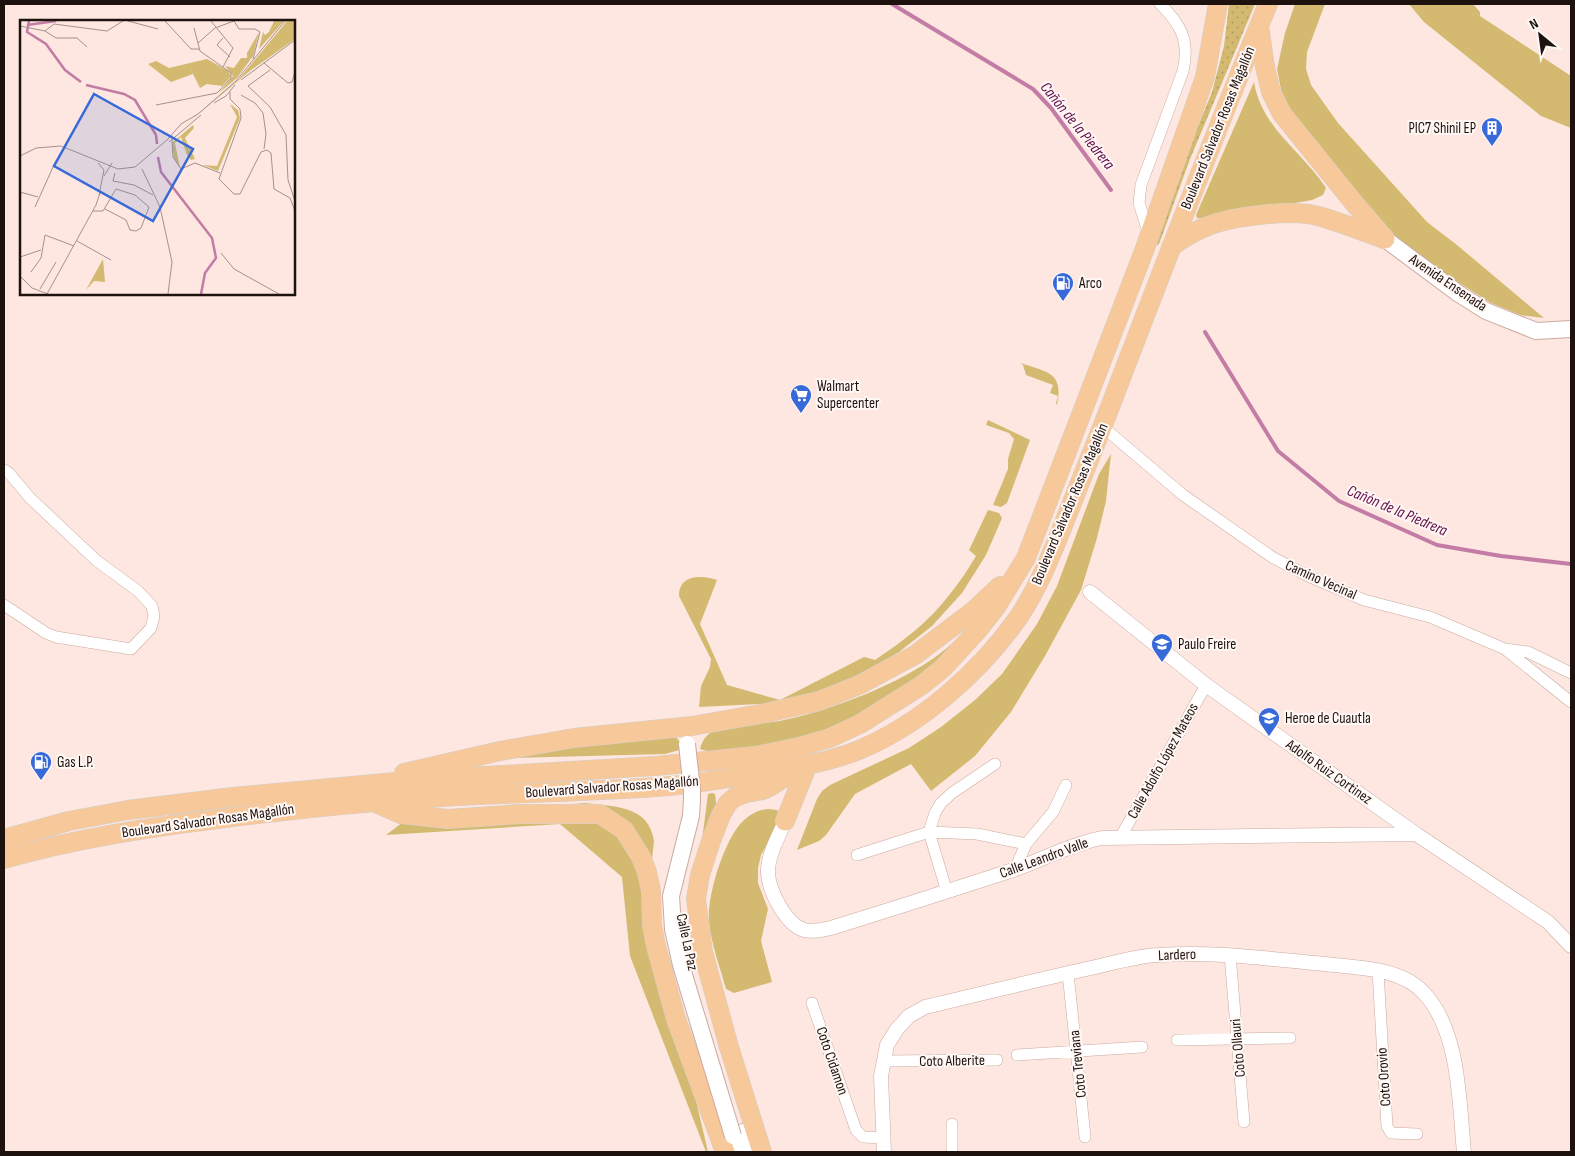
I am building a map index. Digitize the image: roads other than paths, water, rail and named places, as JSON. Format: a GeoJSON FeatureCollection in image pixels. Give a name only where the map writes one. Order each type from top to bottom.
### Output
{"type":"FeatureCollection","features":[{"type":"Feature","properties":{"kind":"highway","name":"Boulevard Salvador Rosas Magallón"},"geometry":{"type":"LineString","coordinates":[[4,839],[69,820],[128,810],[233,797],[417,780],[656,766],[756,756],[830,738],[860,724],[922,685],[960,651],[996,607],[1026,558],[1144,251],[1205,77],[1211,52],[1218,4]]}},
{"type":"Feature","properties":{"kind":"highway","name":"Boulevard Salvador Rosas Magallón"},"geometry":{"type":"LineString","coordinates":[[4,859],[56,845],[160,826],[290,809],[419,798],[673,786],[760,774],[854,752],[878,741],[914,719],[942,700],[968,676],[1018,617],[1040,579],[1103,426],[1171,247],[1268,4]]}},
{"type":"Feature","properties":{"kind":"highway"},"geometry":{"type":"LineString","coordinates":[[1259,26],[1267,76],[1271,92],[1279,109],[1354,204],[1385,239]]}},
{"type":"Feature","properties":{"kind":"highway"},"geometry":{"type":"LineString","coordinates":[[1171,247],[1188,235],[1209,226],[1241,218],[1297,212],[1318,216],[1385,239]]}},
{"type":"Feature","properties":{"kind":"highway"},"geometry":{"type":"LineString","coordinates":[[345,788],[500,750],[574,738],[689,735],[766,713],[819,701],[874,677],[915,655],[972,612],[996,591],[1026,558]]}},
{"type":"Feature","properties":{"kind":"highway"},"geometry":{"type":"LineString","coordinates":[[762,1152],[729,1047],[703,952],[696,898],[700,875],[711,841],[728,803],[735,797],[763,790],[805,765]]}},
{"type":"Feature","properties":{"kind":"highway"},"geometry":{"type":"LineString","coordinates":[[785,821],[805,765]]}},
{"type":"Feature","properties":{"kind":"highway"},"geometry":{"type":"LineString","coordinates":[[763,790],[778,794],[782,801],[785,821]]}},
{"type":"Feature","properties":{"kind":"highway"},"geometry":{"type":"LineString","coordinates":[[374,802],[401,814],[448,819],[520,814],[600,814],[624,830],[641,857],[647,872],[651,891],[652,925],[656,946],[676,1018],[734,1140]]}},
{"type":"Feature","properties":{"kind":"main road","name":"Avenida Ensenada"},"geometry":{"type":"LineString","coordinates":[[1385,239],[1458,294],[1486,311],[1536,331],[1571,329]]}},
{"type":"Feature","properties":{"kind":"main road","name":"Calle La Paz"},"geometry":{"type":"LineString","coordinates":[[689,735],[700,793],[699,807],[680,891],[679,912],[689,961],[737,1152]]}},
{"type":"Feature","properties":{"kind":"main road","name":"Calle La Paz"},"geometry":{"type":"LineString","coordinates":[[734,1140],[750,1152]]}},
{"type":"Feature","properties":{"kind":"street"},"geometry":{"type":"LineString","coordinates":[[1149,236],[1139,204],[1142,185],[1186,58],[1186,47],[1179,26],[1160,4]]}},
{"type":"Feature","properties":{"kind":"street","name":"Camino Vecinal"},"geometry":{"type":"LineString","coordinates":[[1103,426],[1182,495],[1272,557],[1308,576],[1364,600],[1430,617],[1505,649],[1528,652],[1571,673]]}},
{"type":"Feature","properties":{"kind":"street"},"geometry":{"type":"LineString","coordinates":[[4,470],[9,473],[30,498],[97,561],[138,591],[152,606],[154,616],[151,628],[131,649],[56,637],[4,605]]}},
{"type":"Feature","properties":{"kind":"street","name":"Adolfo Ruiz Cortinez"},"geometry":{"type":"LineString","coordinates":[[1090,592],[1206,684],[1416,834],[1548,922],[1571,946]]}},
{"type":"Feature","properties":{"kind":"street"},"geometry":{"type":"LineString","coordinates":[[1505,649],[1571,702]]}},
{"type":"Feature","properties":{"kind":"street","name":"Calle Adolfo López Mateos"},"geometry":{"type":"LineString","coordinates":[[1120,838],[1206,684]]}},
{"type":"Feature","properties":{"kind":"street"},"geometry":{"type":"LineString","coordinates":[[947,892],[930,832],[936,813],[941,803],[952,793],[995,764]]}},
{"type":"Feature","properties":{"kind":"street"},"geometry":{"type":"LineString","coordinates":[[1015,869],[1026,844],[1053,812],[1066,785]]}},
{"type":"Feature","properties":{"kind":"street","name":"Calle Leandro Valle"},"geometry":{"type":"LineString","coordinates":[[785,821],[770,856],[768,870],[776,900],[791,922],[806,930],[816,931],[947,892],[1015,869],[1088,841],[1102,838],[1416,834]]}},
{"type":"Feature","properties":{"kind":"street"},"geometry":{"type":"LineString","coordinates":[[857,855],[930,832],[977,834],[1026,844]]}},
{"type":"Feature","properties":{"kind":"street","name":"Lardero"},"geometry":{"type":"LineString","coordinates":[[883,1145],[880,1076],[887,1045],[897,1029],[909,1016],[925,1007],[1068,973],[1156,955],[1181,954],[1230,955],[1378,971],[1400,977],[1411,983],[1423,992],[1436,1009],[1446,1033],[1457,1077],[1464,1152]]}},
{"type":"Feature","properties":{"kind":"street","name":"Coto Ollauri"},"geometry":{"type":"LineString","coordinates":[[1230,955],[1244,1122]]}},
{"type":"Feature","properties":{"kind":"street","name":"Coto Orovio"},"geometry":{"type":"LineString","coordinates":[[1378,971],[1388,1126],[1391,1133],[1417,1134]]}},
{"type":"Feature","properties":{"kind":"street","name":"Coto Treviana"},"geometry":{"type":"LineString","coordinates":[[1068,973],[1085,1137]]}},
{"type":"Feature","properties":{"kind":"street","name":"Coto Cidamon"},"geometry":{"type":"LineString","coordinates":[[812,1003],[856,1130],[863,1137],[883,1145]]}},
{"type":"Feature","properties":{"kind":"street"},"geometry":{"type":"LineString","coordinates":[[1177,1040],[1290,1038]]}},
{"type":"Feature","properties":{"kind":"street"},"geometry":{"type":"LineString","coordinates":[[1016,1055],[1142,1047]]}},
{"type":"Feature","properties":{"kind":"street","name":"Coto Alberite"},"geometry":{"type":"LineString","coordinates":[[884,1061],[997,1060]]}},
{"type":"Feature","properties":{"kind":"street"},"geometry":{"type":"LineString","coordinates":[[952,1124],[952,1152]]}},
{"type":"Feature","properties":{"kind":"waterway","name":"Cañón de la Piedrera"},"geometry":{"type":"LineString","coordinates":[[892,4],[1033,89],[1051,108],[1111,190]]}},
{"type":"Feature","properties":{"kind":"waterway","name":"Cañón de la Piedrera"},"geometry":{"type":"LineString","coordinates":[[1205,332],[1278,451],[1339,501],[1437,545],[1501,556],[1571,564]]}},
{"type":"Feature","properties":{"kind":"place","name":"PIC7 Shinil EP"},"geometry":{"type":"Point","coordinates":[1492,147]}},
{"type":"Feature","properties":{"kind":"place","name":"Arco"},"geometry":{"type":"Point","coordinates":[1063,302]}},
{"type":"Feature","properties":{"kind":"place","name":"Walmart Supercenter"},"geometry":{"type":"Point","coordinates":[801,414]}},
{"type":"Feature","properties":{"kind":"place","name":"Paulo Freire"},"geometry":{"type":"Point","coordinates":[1162,663]}},
{"type":"Feature","properties":{"kind":"place","name":"Heroe de Cuautla"},"geometry":{"type":"Point","coordinates":[1269,737]}},
{"type":"Feature","properties":{"kind":"place","name":"Gas L.P."},"geometry":{"type":"Point","coordinates":[41,781]}}]}
